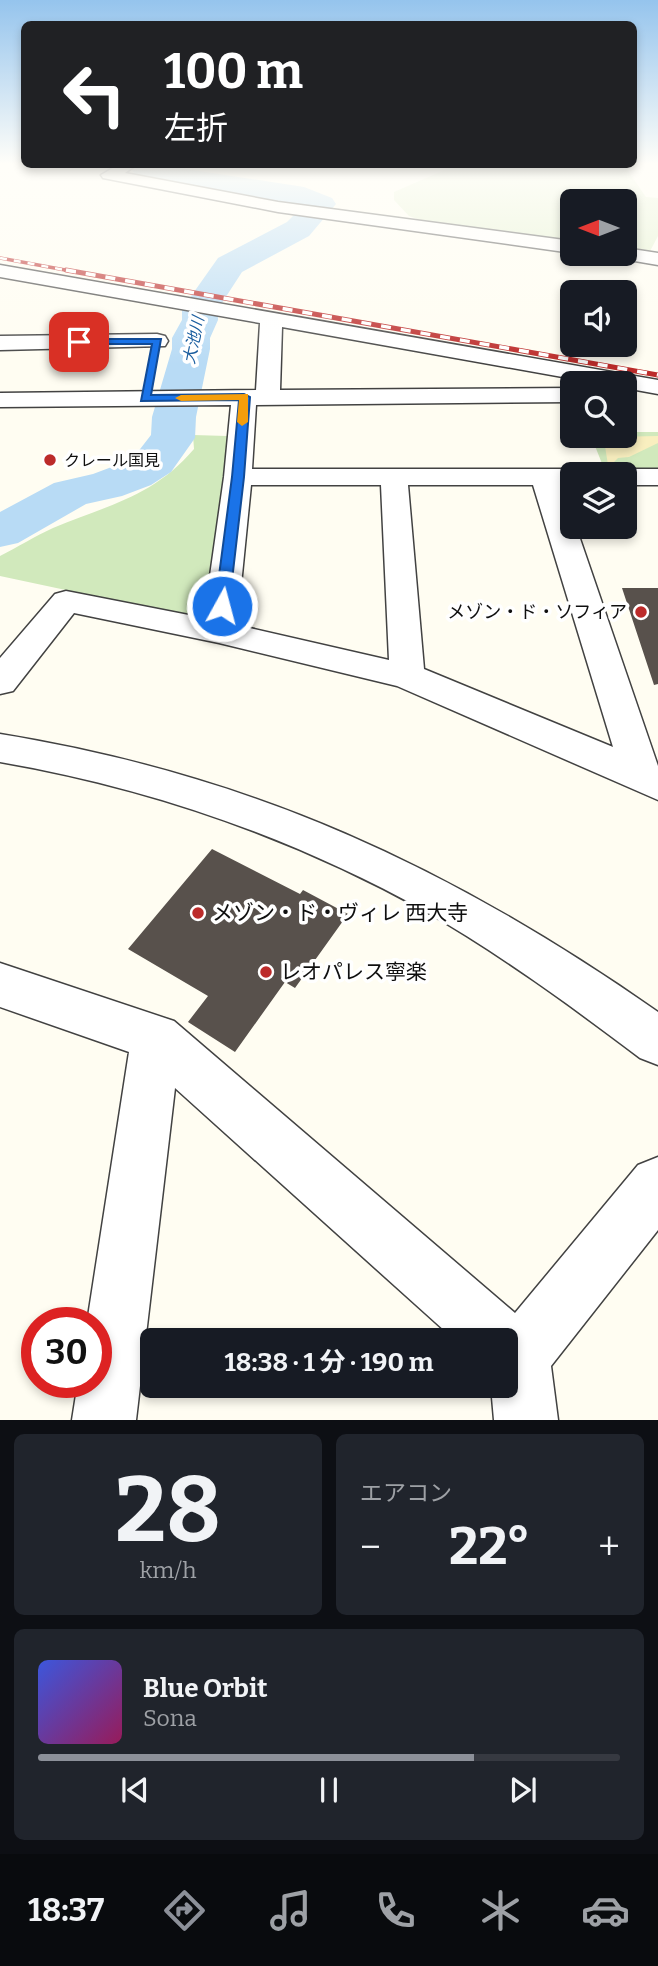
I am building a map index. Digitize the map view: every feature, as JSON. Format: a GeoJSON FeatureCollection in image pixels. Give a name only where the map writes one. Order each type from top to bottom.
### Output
{"type":"FeatureCollection","features":[{"type":"Feature","properties":{"kind":"street"},"geometry":{"type":"LineString","coordinates":[[459,231],[560,245]]}},
{"type":"Feature","properties":{"kind":"street"},"geometry":{"type":"LineString","coordinates":[[637,256],[658,259]]}},
{"type":"Feature","properties":{"kind":"street"},"geometry":{"type":"LineString","coordinates":[[7,278],[189,303],[658,387]]}},
{"type":"Feature","properties":{"kind":"street"},"geometry":{"type":"LineString","coordinates":[[151,384],[157,341],[189,303]]}},
{"type":"Feature","properties":{"kind":"street"},"geometry":{"type":"LineString","coordinates":[[219,632],[238,477],[271,318]]}},
{"type":"Feature","properties":{"kind":"street"},"geometry":{"type":"LineString","coordinates":[[0,343],[157,341]]}},
{"type":"Feature","properties":{"kind":"street"},"geometry":{"type":"LineString","coordinates":[[0,400],[151,384],[189,398],[560,395]]}},
{"type":"Feature","properties":{"kind":"street"},"geometry":{"type":"LineString","coordinates":[[637,393],[658,393]]}},
{"type":"Feature","properties":{"kind":"street"},"geometry":{"type":"LineString","coordinates":[[238,477],[559,477],[650,780]]}},
{"type":"Feature","properties":{"kind":"street"},"geometry":{"type":"LineString","coordinates":[[637,477],[658,477]]}},
{"type":"Feature","properties":{"kind":"street"},"geometry":{"type":"LineString","coordinates":[[394,478],[407,676]]}},
{"type":"Feature","properties":{"kind":"street"},"geometry":{"type":"LineString","coordinates":[[0,682],[66,601],[219,632],[407,676],[650,780]]}},
{"type":"Feature","properties":{"kind":"street"},"geometry":{"type":"LineString","coordinates":[[0,748],[113,769],[205,796],[321,841],[440,898],[581,985],[658,1041]]}},
{"type":"Feature","properties":{"kind":"street"},"geometry":{"type":"LineString","coordinates":[[0,985],[156,1038],[485,1328]]}},
{"type":"Feature","properties":{"kind":"street"},"geometry":{"type":"LineString","coordinates":[[104,1420],[156,1038]]}},
{"type":"Feature","properties":{"kind":"street"},"geometry":{"type":"LineString","coordinates":[[518,1337],[658,1185]]}},
{"type":"Feature","properties":{"kind":"street"},"geometry":{"type":"LineString","coordinates":[[518,1388],[526,1420]]}},
{"type":"Feature","properties":{"kind":"green space"},"geometry":{"type":"Polygon","coordinates":[[[490,231],[560,231],[560,241],[490,231]]]}},
{"type":"Feature","properties":{"kind":"green space"},"geometry":{"type":"Polygon","coordinates":[[[637,231],[658,231],[649,253],[637,252],[637,231]]]}},
{"type":"Feature","properties":{"kind":"green space"},"geometry":{"type":"Polygon","coordinates":[[[637,432],[658,432],[658,471],[637,471],[637,462],[601,462],[596,448],[637,448],[637,432]]]}},
{"type":"Feature","properties":{"kind":"green space"},"geometry":{"type":"Polygon","coordinates":[[[193,435],[227,436],[228,454],[206,607],[183,615],[0,576],[0,556],[53,528],[129,498],[162,478],[194,449],[193,435]]]}},
{"type":"Feature","properties":{"kind":"sand"},"geometry":{"type":"Polygon","coordinates":[[[637,436],[658,436],[658,443],[629,457],[608,462],[605,448],[637,448],[637,436]]]}},
{"type":"Feature","properties":{"kind":"building","name":"メゾン・ド・ソフィア"},"geometry":{"type":"Polygon","coordinates":[[[622,588],[658,588],[658,684],[654,685],[622,588]]]}},
{"type":"Feature","properties":{"kind":"building"},"geometry":{"type":"Polygon","coordinates":[[[212,849],[300,894],[303,890],[348,914],[295,988],[285,982],[235,1052],[188,1022],[208,996],[128,949],[212,849]]]}},
{"type":"Feature","properties":{"kind":"waterway","name":"大池川"},"geometry":{"type":"LineString","coordinates":[[0,532],[71,493],[105,486],[134,475],[155,462],[162,449],[173,438],[174,417],[191,349],[191,338],[200,320],[200,309],[230,265],[294,231]]}},
{"type":"Feature","properties":{"kind":"railway"},"geometry":{"type":"LineString","coordinates":[[0,258],[76,272]]}},
{"type":"Feature","properties":{"kind":"railway"},"geometry":{"type":"LineString","coordinates":[[66,270],[658,375]]}},
{"type":"Feature","properties":{"kind":"slow traffic"},"geometry":{"type":"LineString","coordinates":[[181,398],[244,397],[242,422]]}},
{"type":"Feature","properties":{"kind":"place","name":"クレール国見"},"geometry":{"type":"Point","coordinates":[50,460]}},
{"type":"Feature","properties":{"kind":"place","name":"メゾン・ド・ソフィア"},"geometry":{"type":"Point","coordinates":[641,612]}},
{"type":"Feature","properties":{"kind":"place","name":"メゾン・ド・ヴィレ 西大寺"},"geometry":{"type":"Point","coordinates":[198,913]}},
{"type":"Feature","properties":{"kind":"place","name":"レオパレス寧楽"},"geometry":{"type":"Point","coordinates":[266,972]}},
{"type":"Feature","properties":{"kind":"route"},"geometry":{"type":"LineString","coordinates":[[79,342],[157,341],[145,398],[244,397],[238,477],[222,606]]}}]}
